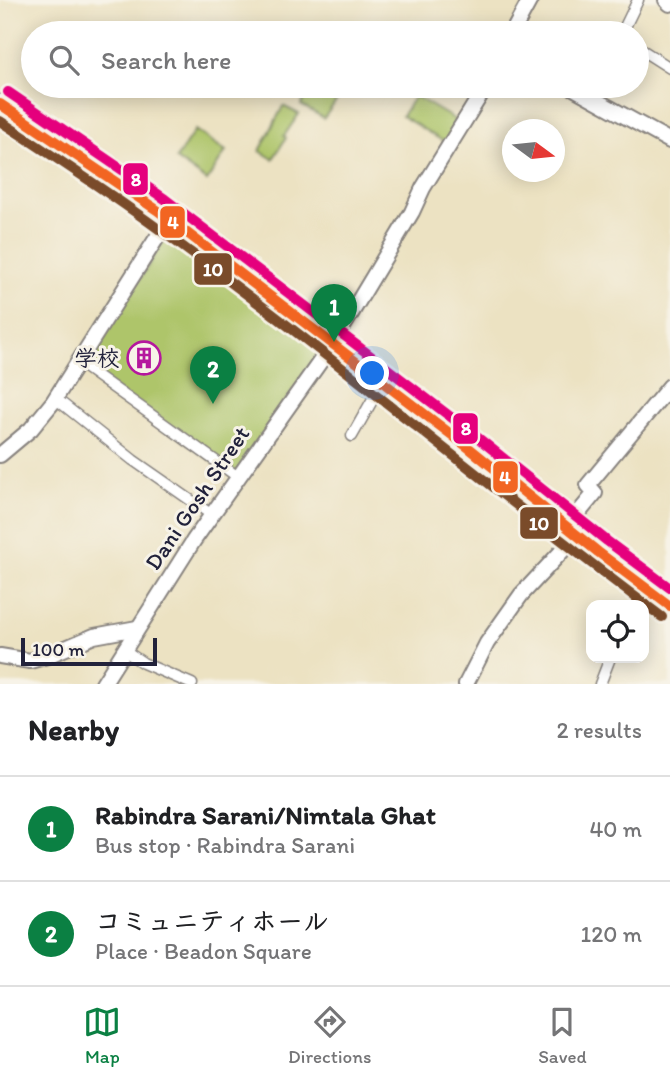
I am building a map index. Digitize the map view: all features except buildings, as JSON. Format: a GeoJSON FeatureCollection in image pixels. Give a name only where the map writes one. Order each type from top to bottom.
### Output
{"type":"FeatureCollection","features":[{"type":"Feature","properties":{"kind":"street"},"geometry":{"type":"LineString","coordinates":[[519,21],[530,0]]}},
{"type":"Feature","properties":{"kind":"street"},"geometry":{"type":"LineString","coordinates":[[628,21],[638,0]]}},
{"type":"Feature","properties":{"kind":"street"},"geometry":{"type":"LineString","coordinates":[[666,0],[670,4]]}},
{"type":"Feature","properties":{"kind":"street"},"geometry":{"type":"LineString","coordinates":[[649,55],[670,68]]}},
{"type":"Feature","properties":{"kind":"street","name":"Dani Gosh Street"},"geometry":{"type":"LineString","coordinates":[[103,684],[212,515],[334,342],[479,98]]}},
{"type":"Feature","properties":{"kind":"street"},"geometry":{"type":"LineString","coordinates":[[592,98],[670,141]]}},
{"type":"Feature","properties":{"kind":"street"},"geometry":{"type":"LineString","coordinates":[[0,102],[170,217],[334,342],[467,454],[670,602]]}},
{"type":"Feature","properties":{"kind":"street"},"geometry":{"type":"LineString","coordinates":[[0,455],[31,429],[55,398],[170,217]]}},
{"type":"Feature","properties":{"kind":"street"},"geometry":{"type":"LineString","coordinates":[[79,363],[238,477]]}},
{"type":"Feature","properties":{"kind":"street"},"geometry":{"type":"LineString","coordinates":[[352,436],[382,383]]}},
{"type":"Feature","properties":{"kind":"street"},"geometry":{"type":"LineString","coordinates":[[466,684],[487,643],[520,595],[572,531],[595,493],[588,485],[670,386]]}},
{"type":"Feature","properties":{"kind":"street"},"geometry":{"type":"LineString","coordinates":[[55,398],[132,460],[212,515]]}},
{"type":"Feature","properties":{"kind":"street"},"geometry":{"type":"LineString","coordinates":[[643,600],[651,589]]}},
{"type":"Feature","properties":{"kind":"street"},"geometry":{"type":"LineString","coordinates":[[0,656],[30,661],[94,636],[137,628]]}},
{"type":"Feature","properties":{"kind":"street"},"geometry":{"type":"LineString","coordinates":[[124,650],[143,663],[192,684]]}},
{"type":"Feature","properties":{"kind":"street"},"geometry":{"type":"LineString","coordinates":[[600,684],[608,663]]}},
{"type":"Feature","properties":{"kind":"green space"},"geometry":{"type":"Polygon","coordinates":[[[305,98],[338,98],[324,118],[301,105],[305,98]]]}},
{"type":"Feature","properties":{"kind":"green space"},"geometry":{"type":"Polygon","coordinates":[[[414,98],[418,98],[459,122],[446,143],[402,116],[414,98]]]}},
{"type":"Feature","properties":{"kind":"green space"},"geometry":{"type":"Polygon","coordinates":[[[283,106],[299,114],[273,159],[260,151],[283,106]]]}},
{"type":"Feature","properties":{"kind":"green space"},"geometry":{"type":"Polygon","coordinates":[[[195,130],[226,151],[207,181],[176,159],[195,130]]]}},
{"type":"Feature","properties":{"kind":"green space"},"geometry":{"type":"Polygon","coordinates":[[[168,234],[324,346],[234,477],[84,367],[168,234]]]}},
{"type":"Feature","properties":{"kind":"transit line","name":"8"},"geometry":{"type":"LineString","coordinates":[[8,92],[165,199],[670,588]]}},
{"type":"Feature","properties":{"kind":"transit line","name":"4"},"geometry":{"type":"LineString","coordinates":[[0,104],[157,210],[469,448],[670,606]]}},
{"type":"Feature","properties":{"kind":"transit line","name":"10"},"geometry":{"type":"LineString","coordinates":[[0,121],[112,196],[214,270],[662,617]]}},
{"type":"Feature","properties":{"kind":"place","name":"Rabindra Sarani/Nimtala Ghat"},"geometry":{"type":"Point","coordinates":[334,342]}},
{"type":"Feature","properties":{"kind":"place","name":"学校"},"geometry":{"type":"Point","coordinates":[144,358]}},
{"type":"Feature","properties":{"kind":"place","name":"コミュニティホール"},"geometry":{"type":"Point","coordinates":[213,404]}}]}
